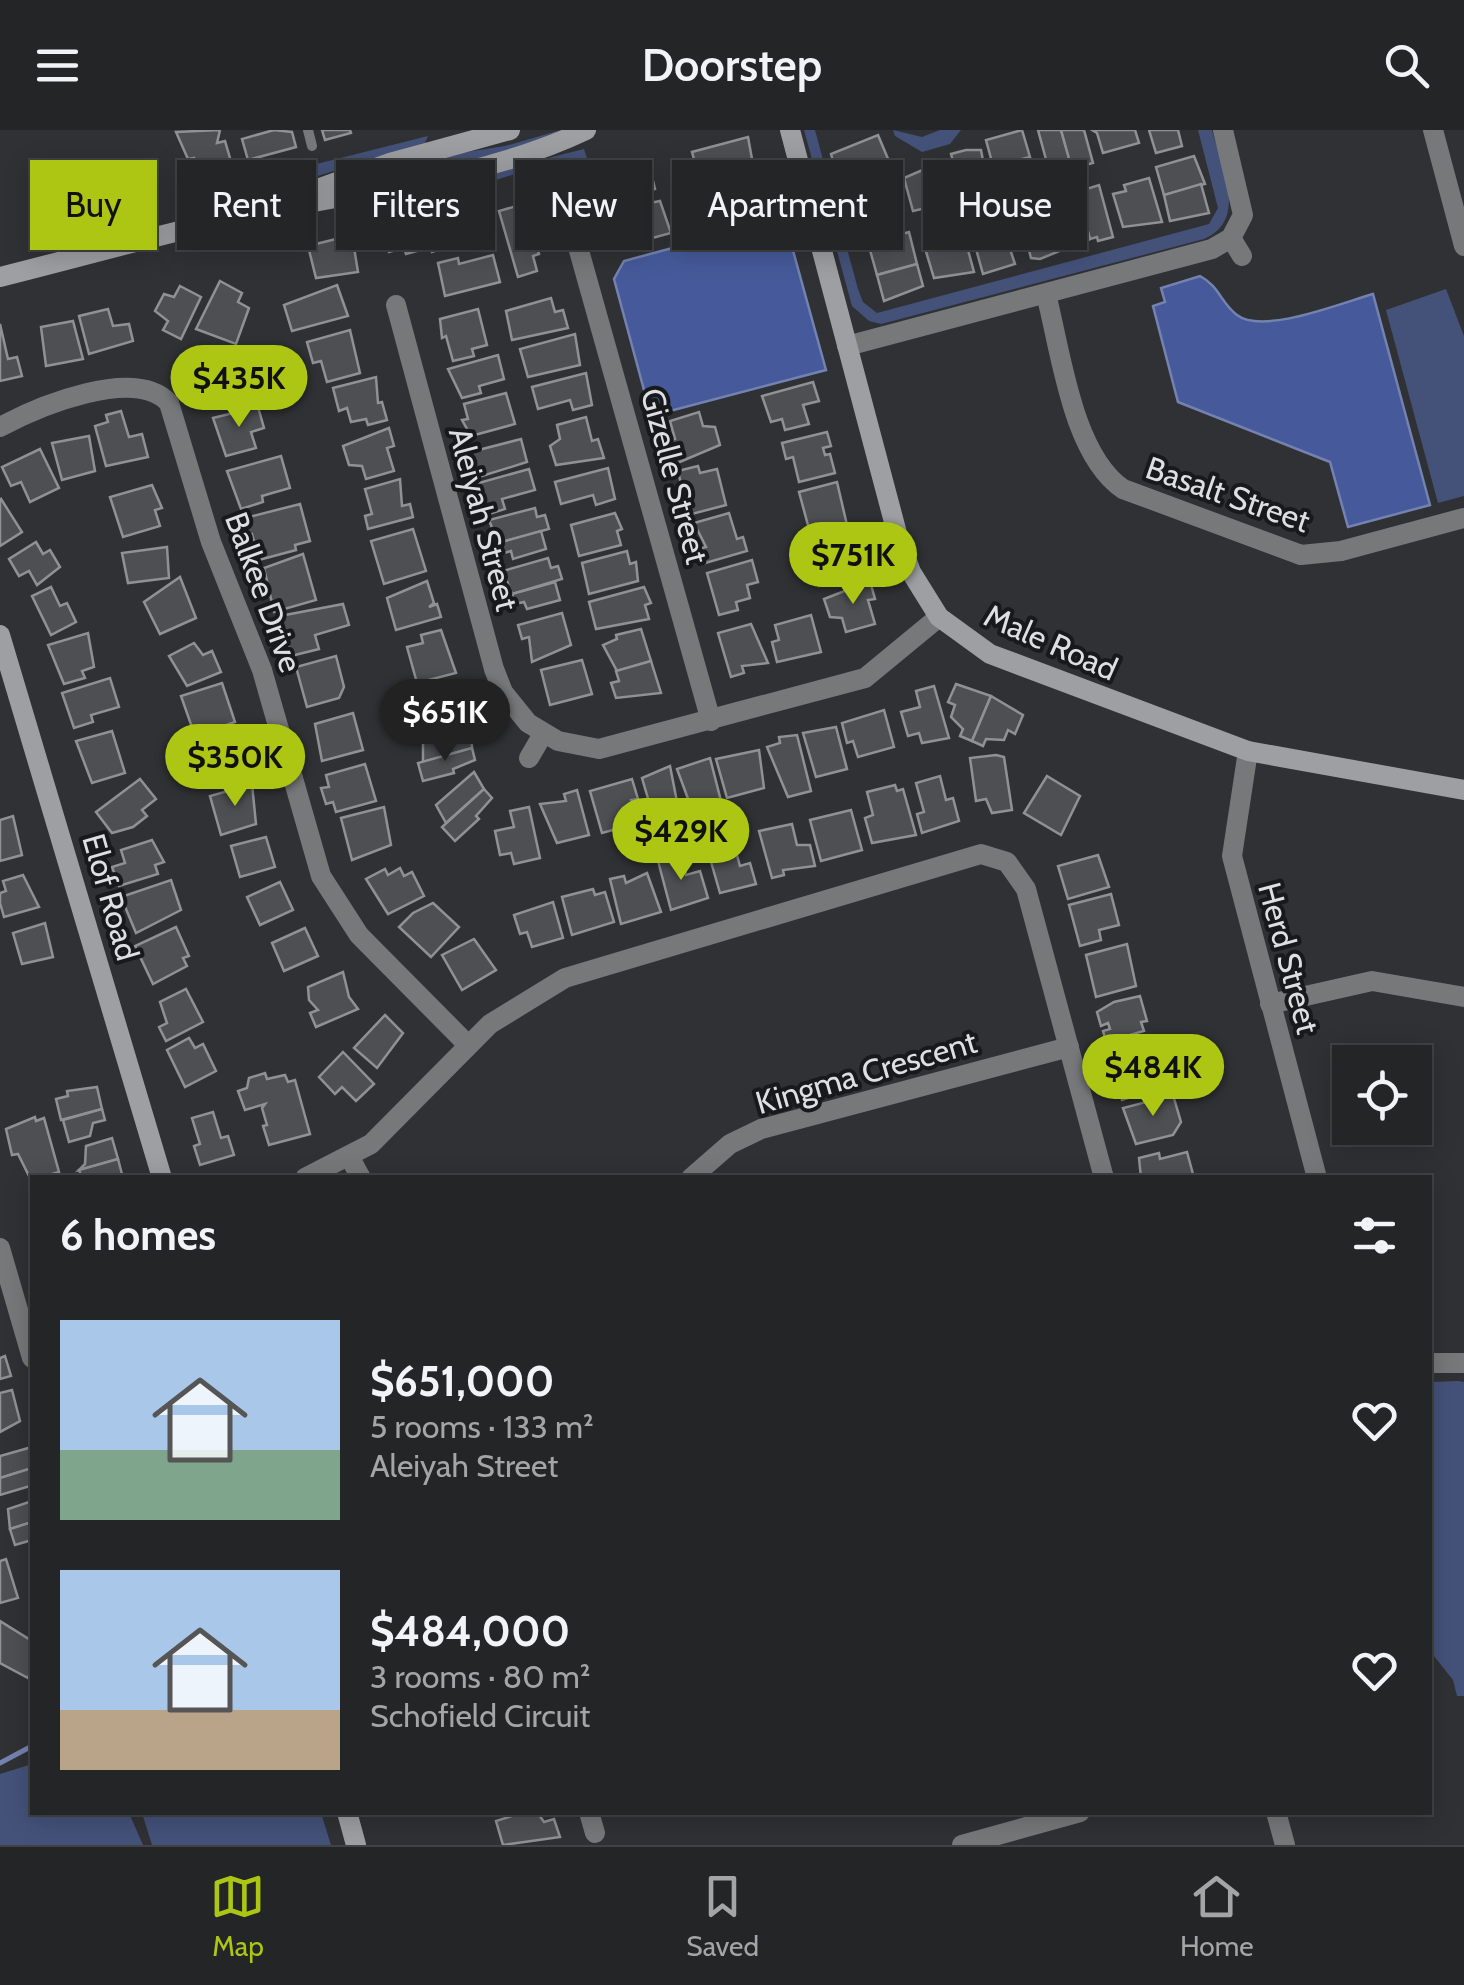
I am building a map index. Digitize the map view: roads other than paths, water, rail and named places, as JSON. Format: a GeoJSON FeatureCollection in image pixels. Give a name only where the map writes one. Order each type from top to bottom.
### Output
{"type":"FeatureCollection","features":[{"type":"Feature","properties":{"kind":"street"},"geometry":{"type":"LineString","coordinates":[[316,188],[352,174],[510,130]]}},
{"type":"Feature","properties":{"kind":"street"},"geometry":{"type":"LineString","coordinates":[[316,204],[513,156],[586,130]]}},
{"type":"Feature","properties":{"kind":"street","name":"Male Road"},"geometry":{"type":"LineString","coordinates":[[790,130],[905,558],[939,617],[990,654],[1248,751],[1464,790]]}},
{"type":"Feature","properties":{"kind":"street"},"geometry":{"type":"LineString","coordinates":[[846,346],[1212,249],[1236,247],[1243,215],[1223,130]]}},
{"type":"Feature","properties":{"kind":"street"},"geometry":{"type":"LineString","coordinates":[[1432,130],[1464,246]]}},
{"type":"Feature","properties":{"kind":"street"},"geometry":{"type":"LineString","coordinates":[[0,277],[177,233]]}},
{"type":"Feature","properties":{"kind":"street","name":"Gizelle Street"},"geometry":{"type":"LineString","coordinates":[[579,250],[711,721]]}},
{"type":"Feature","properties":{"kind":"street","name":"Basalt Street"},"geometry":{"type":"LineString","coordinates":[[1046,294],[1086,444],[1106,478],[1123,489],[1302,555],[1341,551],[1464,518]]}},
{"type":"Feature","properties":{"kind":"street","name":"Aleiyah Street"},"geometry":{"type":"LineString","coordinates":[[396,305],[494,669],[516,711],[543,734]]}},
{"type":"Feature","properties":{"kind":"street","name":"Balkee Drive"},"geometry":{"type":"LineString","coordinates":[[0,427],[42,407],[129,386],[159,392],[169,402],[211,542],[262,670],[321,876],[359,936],[468,1046]]}},
{"type":"Feature","properties":{"kind":"street"},"geometry":{"type":"LineString","coordinates":[[529,758],[543,734],[575,746],[599,749],[865,678],[939,617]]}},
{"type":"Feature","properties":{"kind":"street","name":"Elof Road"},"geometry":{"type":"LineString","coordinates":[[0,635],[161,1175]]}},
{"type":"Feature","properties":{"kind":"street","name":"Herd Street"},"geometry":{"type":"LineString","coordinates":[[1248,751],[1232,856],[1316,1175]]}},
{"type":"Feature","properties":{"kind":"street"},"geometry":{"type":"LineString","coordinates":[[312,1175],[350,1158],[393,1124],[468,1046],[512,1007],[566,978],[740,929],[972,856],[998,858],[1016,869],[1026,888],[1103,1175]]}},
{"type":"Feature","properties":{"kind":"street"},"geometry":{"type":"LineString","coordinates":[[1270,1004],[1372,981],[1464,997]]}},
{"type":"Feature","properties":{"kind":"street","name":"Kingma Crescent"},"geometry":{"type":"LineString","coordinates":[[694,1175],[730,1144],[760,1130],[1069,1047]]}},
{"type":"Feature","properties":{"kind":"street"},"geometry":{"type":"LineString","coordinates":[[350,1158],[360,1175]]}},
{"type":"Feature","properties":{"kind":"street"},"geometry":{"type":"LineString","coordinates":[[0,1248],[30,1351]]}},
{"type":"Feature","properties":{"kind":"street"},"geometry":{"type":"LineString","coordinates":[[1432,1363],[1464,1363]]}},
{"type":"Feature","properties":{"kind":"street"},"geometry":{"type":"LineString","coordinates":[[348,1815],[356,1845]]}},
{"type":"Feature","properties":{"kind":"street"},"geometry":{"type":"LineString","coordinates":[[962,1845],[1069,1815]]}},
{"type":"Feature","properties":{"kind":"street"},"geometry":{"type":"LineString","coordinates":[[1277,1815],[1285,1845]]}},
{"type":"Feature","properties":{"kind":"lane"},"geometry":{"type":"LineString","coordinates":[[308,130],[312,146]]}},
{"type":"Feature","properties":{"kind":"waterway"},"geometry":{"type":"LineString","coordinates":[[0,1763],[30,1747]]}}]}
